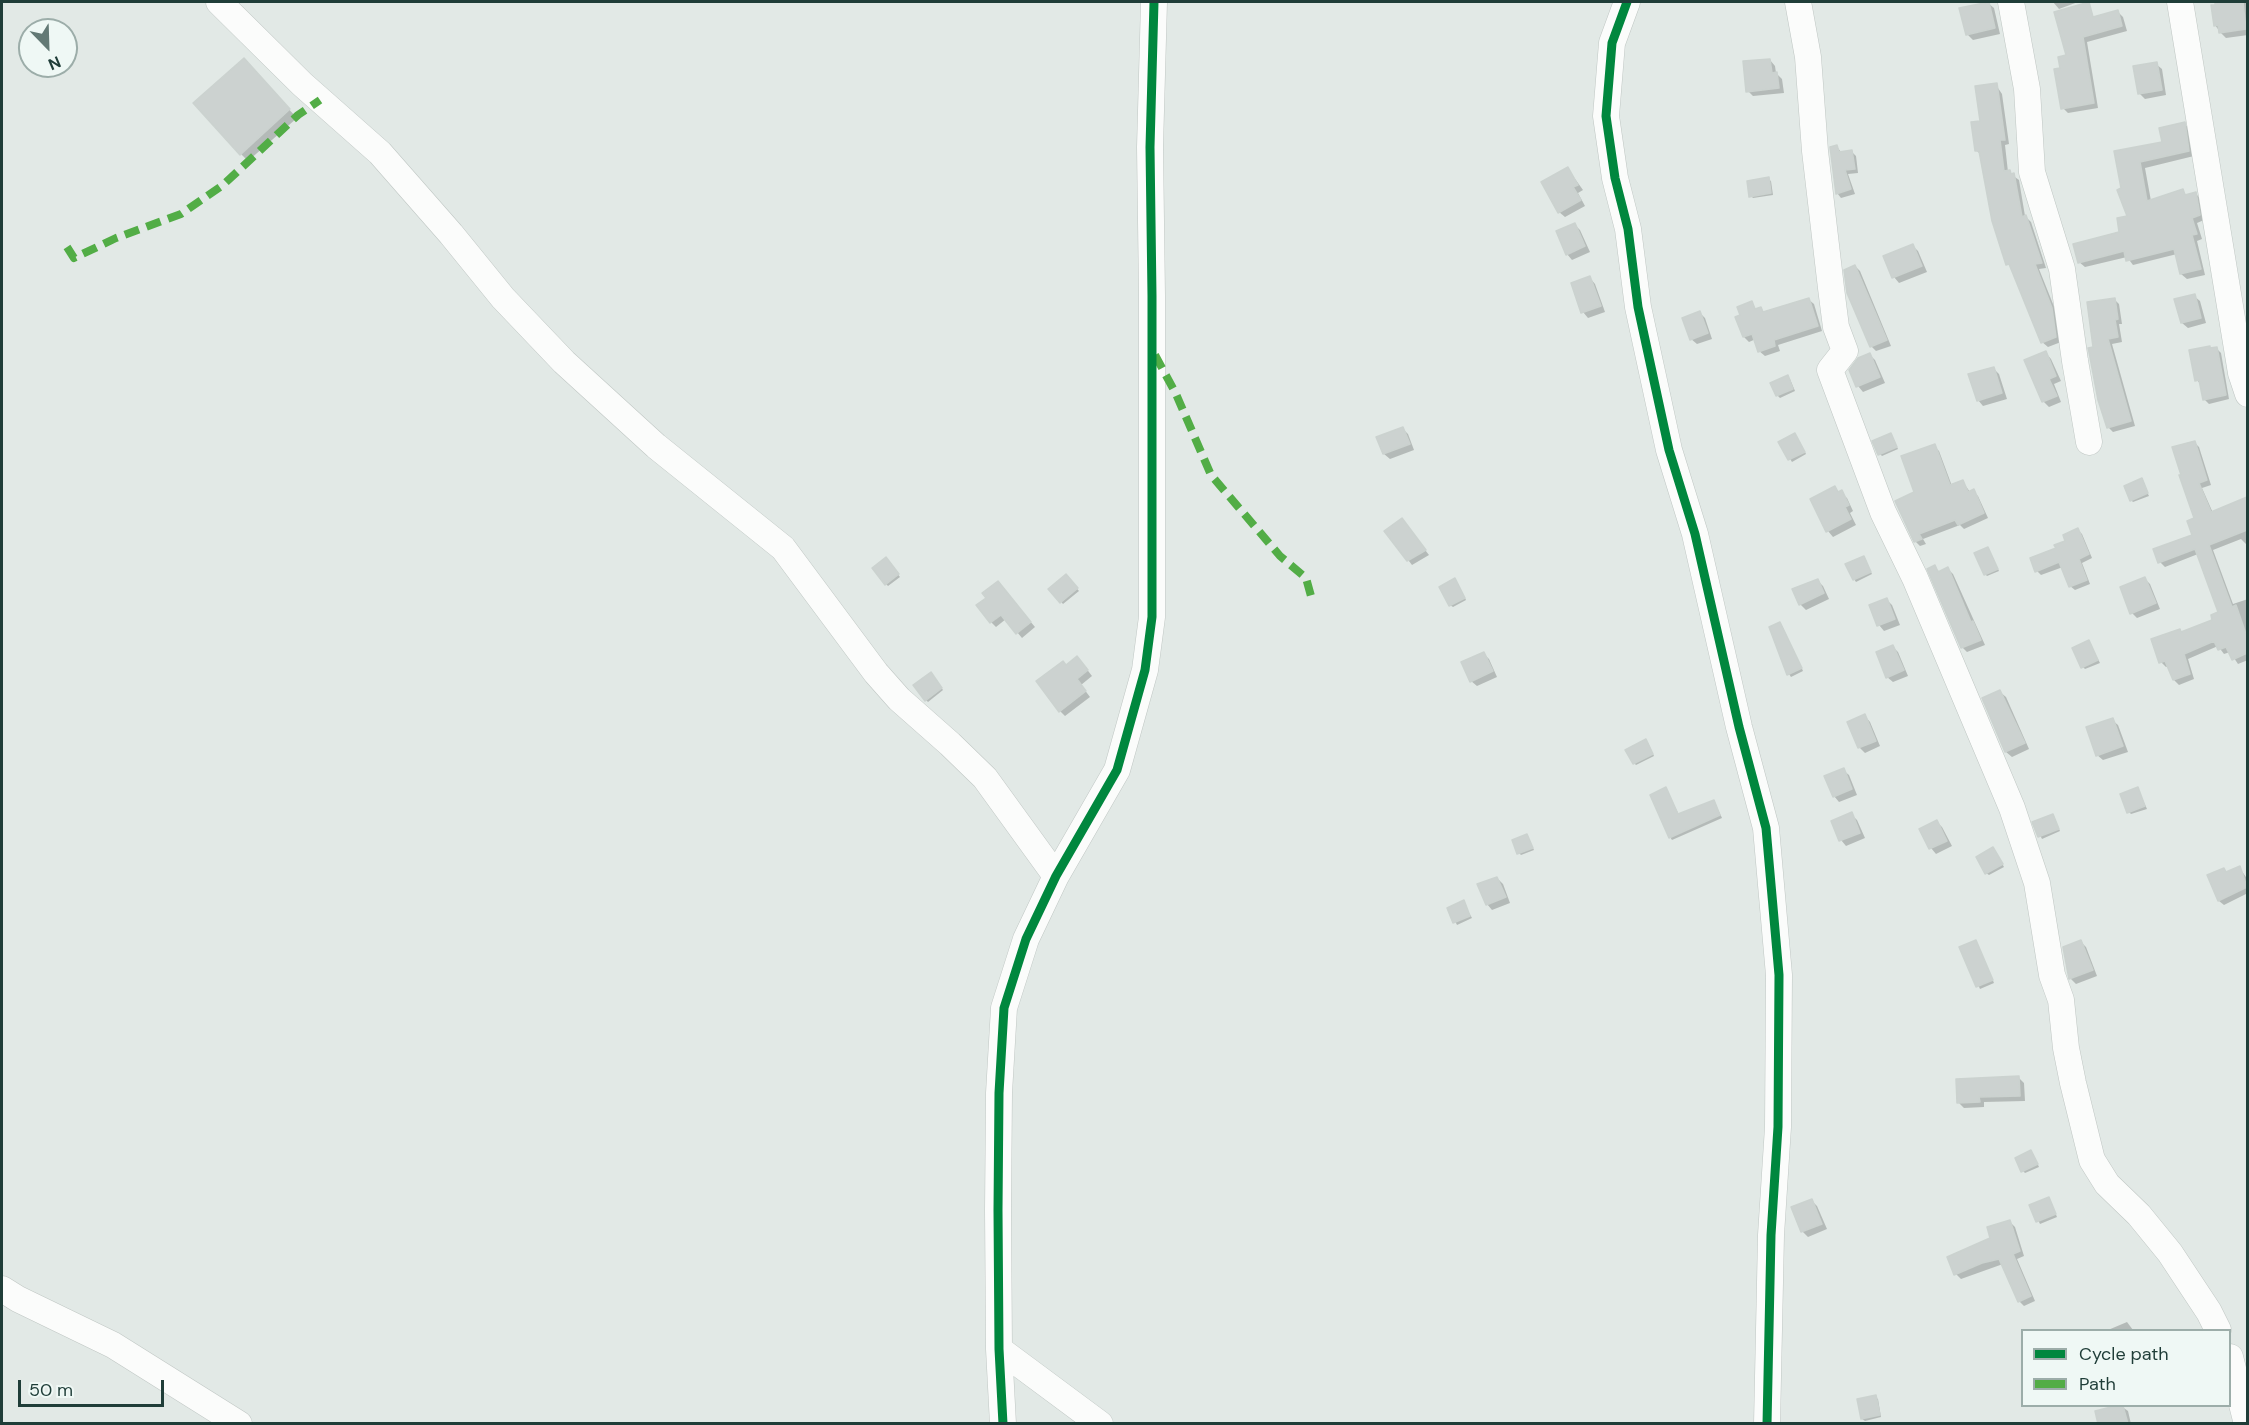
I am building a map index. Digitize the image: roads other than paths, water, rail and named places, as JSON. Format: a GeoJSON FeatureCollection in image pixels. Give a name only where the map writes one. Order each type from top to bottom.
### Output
{"type":"FeatureCollection","features":[{"type":"Feature","properties":{"kind":"street"},"geometry":{"type":"LineString","coordinates":[[219,2],[302,84],[381,153],[452,234],[503,298],[564,362],[656,446],[783,548],[876,673],[899,699],[985,778],[1056,876]]}},
{"type":"Feature","properties":{"kind":"street"},"geometry":{"type":"LineString","coordinates":[[1003,1424],[999,1349],[999,1093],[1004,1008],[1026,939],[1056,876],[1118,770],[1145,670],[1152,617],[1150,147],[1154,2]]}},
{"type":"Feature","properties":{"kind":"street"},"geometry":{"type":"LineString","coordinates":[[1627,2],[1612,43],[1606,116],[1615,178],[1628,229],[1638,307],[1669,450],[1695,534],[1738,727],[1766,828],[1779,975],[1778,1127],[1771,1235],[1767,1424]]}},
{"type":"Feature","properties":{"kind":"street"},"geometry":{"type":"LineString","coordinates":[[1798,2],[1808,57],[1815,151],[1836,327],[1845,351],[1830,370],[1884,512],[1915,578],[2012,808],[2037,883],[2052,975],[2061,1000],[2066,1048],[2092,1160],[2107,1184],[2139,1215],[2169,1253],[2209,1312],[2218,1329]]}},
{"type":"Feature","properties":{"kind":"street"},"geometry":{"type":"LineString","coordinates":[[2011,2],[2027,88],[2032,172],[2062,269],[2074,361],[2089,442]]}},
{"type":"Feature","properties":{"kind":"street"},"geometry":{"type":"LineString","coordinates":[[2180,2],[2241,373],[2247,394]]}},
{"type":"Feature","properties":{"kind":"street"},"geometry":{"type":"LineString","coordinates":[[2,1289],[113,1345],[239,1424]]}},
{"type":"Feature","properties":{"kind":"street"},"geometry":{"type":"LineString","coordinates":[[999,1349],[1100,1424]]}},
{"type":"Feature","properties":{"kind":"street"},"geometry":{"type":"LineString","coordinates":[[2231,1364],[2247,1424]]}}]}
